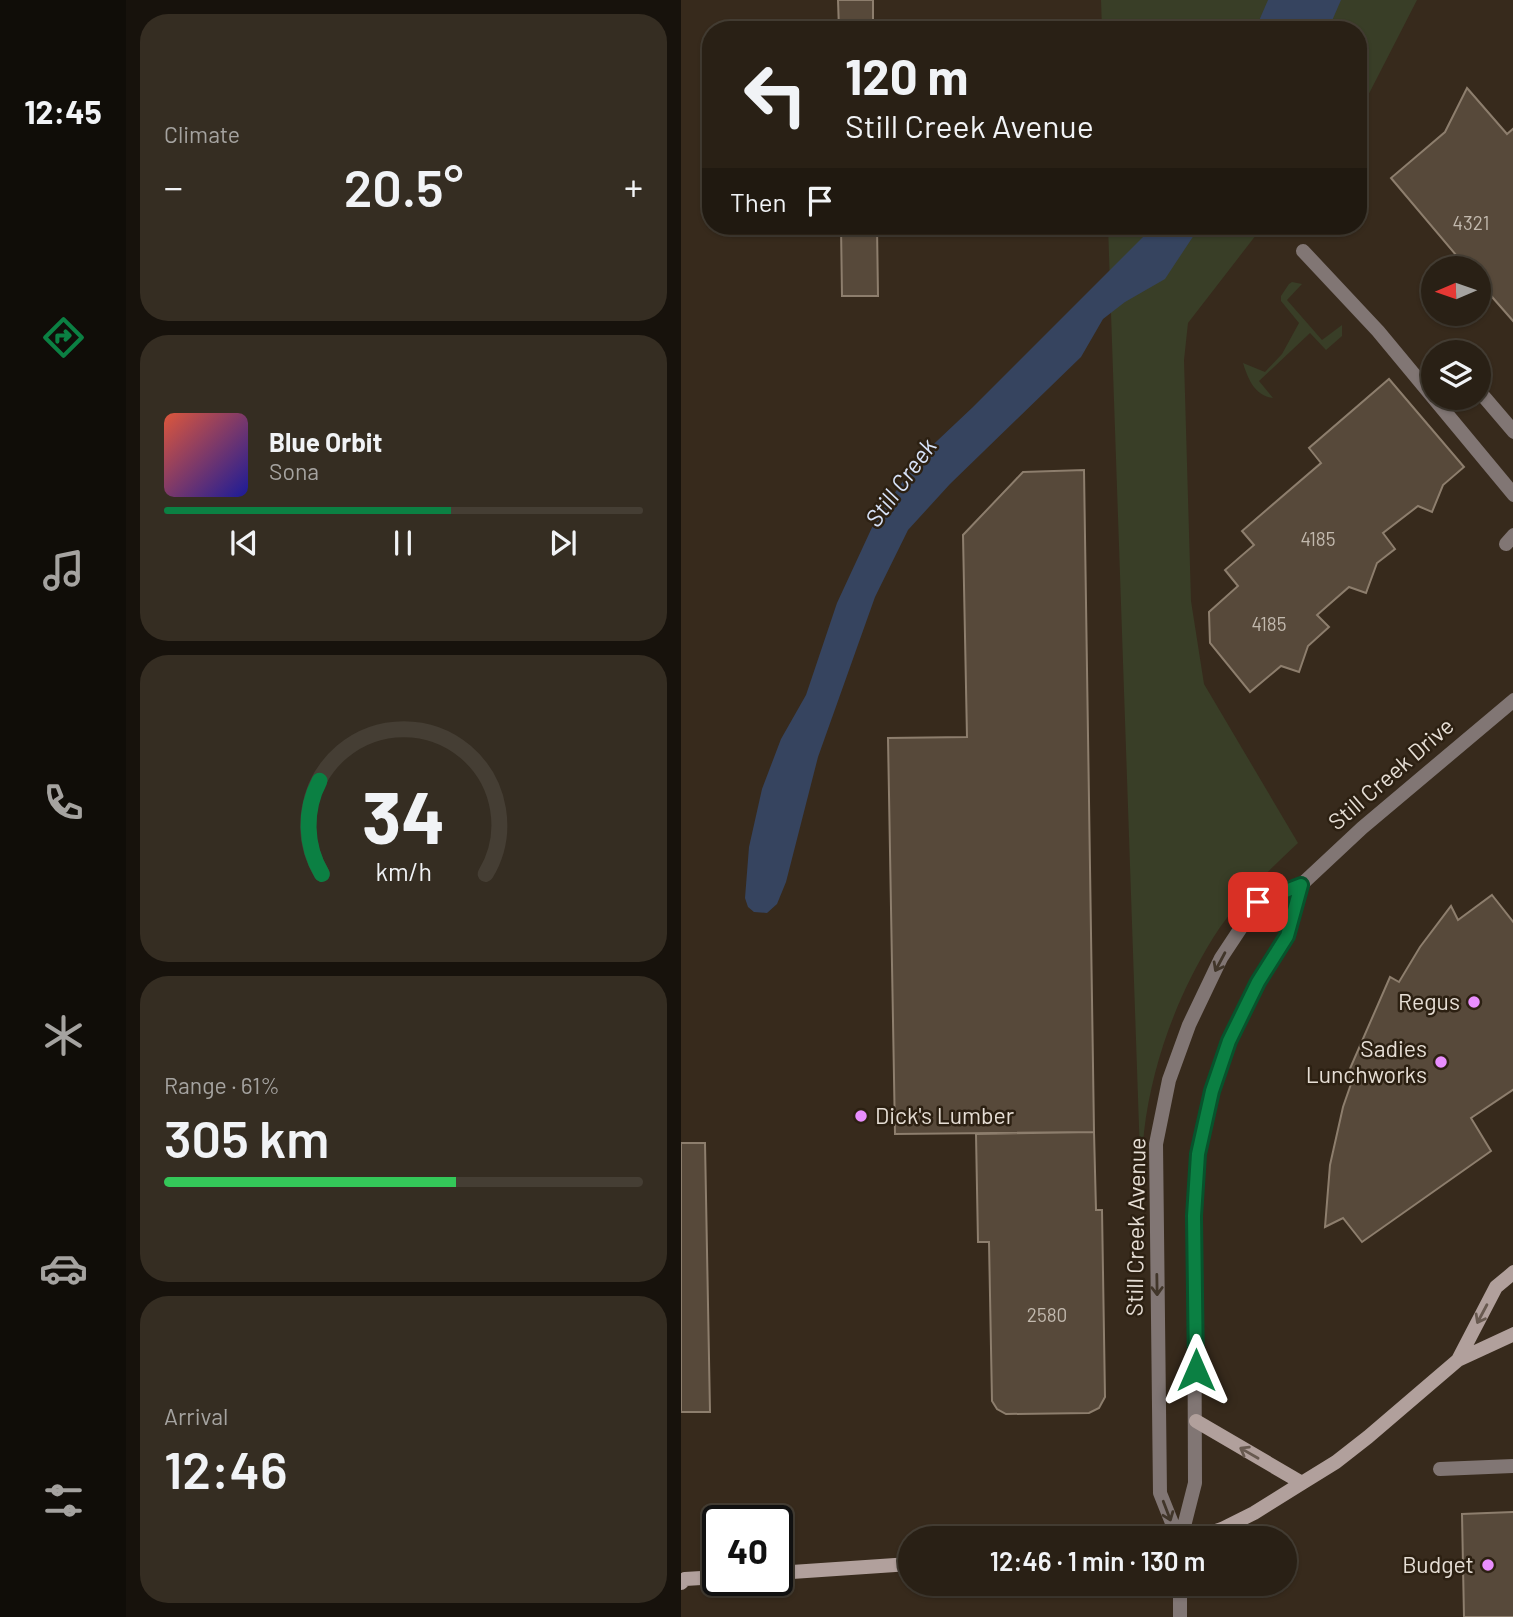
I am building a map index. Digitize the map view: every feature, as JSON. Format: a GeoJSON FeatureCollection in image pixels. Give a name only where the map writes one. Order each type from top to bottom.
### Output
{"type":"FeatureCollection","features":[{"type":"Feature","properties":{"kind":"main road"},"geometry":{"type":"LineString","coordinates":[[1457,1360],[1496,1287],[1513,1272]]}},
{"type":"Feature","properties":{"kind":"main road"},"geometry":{"type":"LineString","coordinates":[[1228,1526],[1336,1462],[1457,1360],[1513,1335]]}},
{"type":"Feature","properties":{"kind":"main road"},"geometry":{"type":"LineString","coordinates":[[1196,1421],[1302,1483]]}},
{"type":"Feature","properties":{"kind":"main road"},"geometry":{"type":"LineString","coordinates":[[793,1572],[898,1565]]}},
{"type":"Feature","properties":{"kind":"main road"},"geometry":{"type":"LineString","coordinates":[[682,1580],[702,1578]]}},
{"type":"Feature","properties":{"kind":"street"},"geometry":{"type":"LineString","coordinates":[[1303,251],[1378,331],[1513,495]]}},
{"type":"Feature","properties":{"kind":"street"},"geometry":{"type":"LineString","coordinates":[[1491,405],[1513,432]]}},
{"type":"Feature","properties":{"kind":"street","name":"Still Creek Drive"},"geometry":{"type":"LineString","coordinates":[[1301,885],[1362,828],[1513,700]]}},
{"type":"Feature","properties":{"kind":"street","name":"Still Creek Avenue"},"geometry":{"type":"LineString","coordinates":[[1182,1526],[1195,1483],[1194,1216],[1198,1154],[1212,1091],[1229,1041],[1258,982],[1287,936],[1301,885]]}},
{"type":"Feature","properties":{"kind":"street","name":"Still Creek Avenue"},"geometry":{"type":"LineString","coordinates":[[1174,1526],[1160,1493],[1156,1144],[1169,1080],[1189,1025],[1221,958],[1258,902],[1301,885]]}},
{"type":"Feature","properties":{"kind":"street"},"geometry":{"type":"LineString","coordinates":[[1440,1469],[1513,1466]]}},
{"type":"Feature","properties":{"kind":"street"},"geometry":{"type":"LineString","coordinates":[[1180,1596],[1180,1617]]}},
{"type":"Feature","properties":{"kind":"green space"},"geometry":{"type":"Polygon","coordinates":[[[1101,0],[1417,0],[1367,97],[1367,21],[1102,21],[1101,0]]]}},
{"type":"Feature","properties":{"kind":"green space"},"geometry":{"type":"Polygon","coordinates":[[[1108,235],[1256,235],[1188,323],[1184,360],[1191,601],[1204,684],[1298,843],[1232,912],[1213,938],[1188,983],[1168,1031],[1153,1081],[1144,1132],[1141,1185],[1108,235]]]}},
{"type":"Feature","properties":{"kind":"green space"},"geometry":{"type":"Polygon","coordinates":[[[1292,282],[1302,284],[1287,300],[1322,340],[1342,325],[1342,336],[1326,350],[1310,333],[1259,381],[1273,398],[1267,397],[1250,381],[1243,363],[1265,372],[1282,354],[1299,323],[1281,301],[1281,296],[1292,282]]]}},
{"type":"Feature","properties":{"kind":"water"},"geometry":{"type":"Polygon","coordinates":[[[1268,0],[1341,0],[1332,21],[1259,21],[1268,0]]]}},
{"type":"Feature","properties":{"kind":"water"},"geometry":{"type":"Polygon","coordinates":[[[1145,235],[1194,235],[1165,279],[1125,302],[1103,319],[1081,357],[950,484],[908,530],[875,597],[818,757],[786,882],[777,904],[767,913],[754,912],[748,907],[745,898],[749,847],[762,789],[781,739],[806,695],[837,603],[875,521],[920,457],[1145,235]]]}},
{"type":"Feature","properties":{"kind":"building"},"geometry":{"type":"Polygon","coordinates":[[[838,0],[873,0],[873,21],[839,21],[838,0]]]}},
{"type":"Feature","properties":{"kind":"building"},"geometry":{"type":"Polygon","coordinates":[[[1467,88],[1507,134],[1514,128],[1514,322],[1491,296],[1491,256],[1457,256],[1391,178],[1445,132],[1467,88]]]}},
{"type":"Feature","properties":{"kind":"building"},"geometry":{"type":"Polygon","coordinates":[[[841,235],[877,235],[878,296],[842,296],[841,235]]]}},
{"type":"Feature","properties":{"kind":"building"},"geometry":{"type":"Polygon","coordinates":[[[1389,379],[1464,467],[1443,485],[1432,512],[1418,506],[1383,533],[1395,549],[1377,563],[1366,593],[1349,587],[1317,615],[1329,627],[1308,646],[1299,672],[1281,666],[1250,692],[1210,643],[1209,612],[1238,586],[1225,570],[1254,545],[1242,531],[1321,463],[1309,448],[1389,379]]]}},
{"type":"Feature","properties":{"kind":"building"},"geometry":{"type":"Polygon","coordinates":[[[1084,470],[1094,1132],[895,1134],[888,738],[967,737],[963,535],[1023,472],[1084,470]]]}},
{"type":"Feature","properties":{"kind":"building"},"geometry":{"type":"Polygon","coordinates":[[[1492,895],[1514,923],[1514,1089],[1471,1118],[1491,1151],[1362,1242],[1343,1218],[1325,1227],[1330,1165],[1343,1107],[1352,1081],[1345,1080],[1390,977],[1399,982],[1420,947],[1451,906],[1458,920],[1492,895]]]}},
{"type":"Feature","properties":{"kind":"building"},"geometry":{"type":"Polygon","coordinates":[[[1094,1132],[1096,1210],[1102,1210],[1105,1397],[1099,1408],[1089,1413],[1006,1414],[997,1409],[992,1401],[989,1242],[978,1242],[976,1134],[1094,1132]]]}},
{"type":"Feature","properties":{"kind":"building"},"geometry":{"type":"Polygon","coordinates":[[[681,1143],[705,1143],[710,1412],[681,1412],[681,1143]]]}},
{"type":"Feature","properties":{"kind":"building","name":"Budget"},"geometry":{"type":"Polygon","coordinates":[[[1514,1512],[1514,1617],[1464,1617],[1462,1514],[1514,1512]]]}},
{"type":"Feature","properties":{"kind":"place","name":"Regus"},"geometry":{"type":"Point","coordinates":[1474,1002]}},
{"type":"Feature","properties":{"kind":"place","name":"Sadies Lunchworks"},"geometry":{"type":"Point","coordinates":[1441,1062]}},
{"type":"Feature","properties":{"kind":"place","name":"Dick's Lumber"},"geometry":{"type":"Point","coordinates":[861,1116]}},
{"type":"Feature","properties":{"kind":"place","name":"Budget"},"geometry":{"type":"Point","coordinates":[1488,1565]}},
{"type":"Feature","properties":{"kind":"route"},"geometry":{"type":"LineString","coordinates":[[1196,1370],[1194,1216],[1198,1154],[1212,1091],[1229,1041],[1258,982],[1287,936],[1301,885],[1258,902]]}},
{"type":"Feature","properties":{"kind":"water label","name":"Still Creek"},"geometry":{"type":"Point","coordinates":[901,483]}}]}
